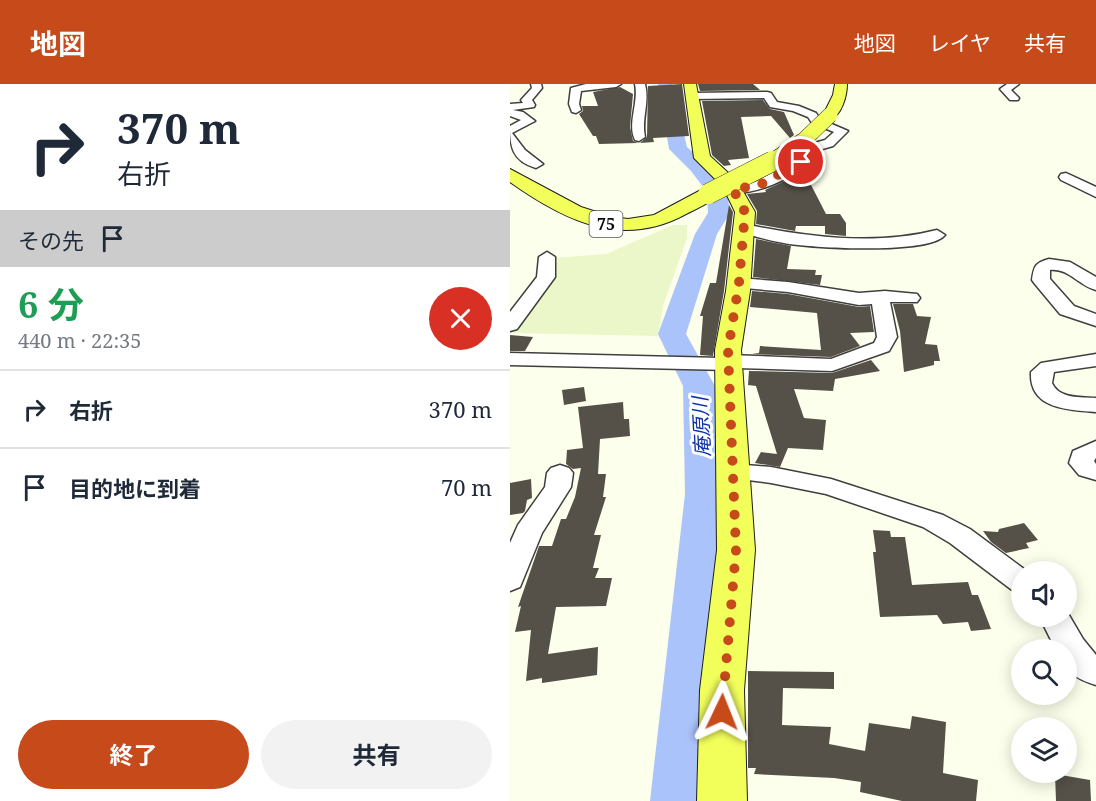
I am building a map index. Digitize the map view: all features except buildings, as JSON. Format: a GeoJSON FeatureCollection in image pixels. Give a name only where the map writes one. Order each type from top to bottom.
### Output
{"type":"FeatureCollection","features":[{"type":"Feature","properties":{"kind":"main road","name":"75"},"geometry":{"type":"LineString","coordinates":[[518,168],[532,190],[606,224],[645,224],[720,192],[786,153],[817,130],[830,115],[840,95],[841,84]]}},
{"type":"Feature","properties":{"kind":"main road"},"geometry":{"type":"LineString","coordinates":[[692,90],[702,158],[720,192],[745,212],[739,283],[728,350],[736,550],[723,690],[722,801]]}},
{"type":"Feature","properties":{"kind":"street"},"geometry":{"type":"LineString","coordinates":[[510,107],[530,105],[526,100],[533,94],[536,84]]}},
{"type":"Feature","properties":{"kind":"street"},"geometry":{"type":"LineString","coordinates":[[576,110],[574,93],[578,87],[616,84]]}},
{"type":"Feature","properties":{"kind":"street"},"geometry":{"type":"LineString","coordinates":[[639,137],[637,130],[644,98],[640,84]]}},
{"type":"Feature","properties":{"kind":"street"},"geometry":{"type":"LineString","coordinates":[[1014,84],[1005,89],[1014,98]]}},
{"type":"Feature","properties":{"kind":"street"},"geometry":{"type":"LineString","coordinates":[[692,90],[743,88]]}},
{"type":"Feature","properties":{"kind":"street"},"geometry":{"type":"LineString","coordinates":[[692,90],[766,95],[774,105],[795,108],[812,115],[816,121],[843,131],[829,143],[808,149],[800,157],[801,162],[796,166],[758,186],[720,192]]}},
{"type":"Feature","properties":{"kind":"street"},"geometry":{"type":"LineString","coordinates":[[510,113],[519,114],[530,121],[510,130]]}},
{"type":"Feature","properties":{"kind":"street"},"geometry":{"type":"LineString","coordinates":[[791,119],[803,113]]}},
{"type":"Feature","properties":{"kind":"street"},"geometry":{"type":"LineString","coordinates":[[510,136],[520,152],[518,168]]}},
{"type":"Feature","properties":{"kind":"street"},"geometry":{"type":"LineString","coordinates":[[1066,177],[1096,193]]}},
{"type":"Feature","properties":{"kind":"street"},"geometry":{"type":"LineString","coordinates":[[744,229],[796,240],[849,243],[902,242],[937,235]]}},
{"type":"Feature","properties":{"kind":"street"},"geometry":{"type":"LineString","coordinates":[[510,325],[546,276],[547,257]]}},
{"type":"Feature","properties":{"kind":"street"},"geometry":{"type":"LineString","coordinates":[[1096,285],[1066,266],[1041,267],[1041,280],[1068,310],[1096,320]]}},
{"type":"Feature","properties":{"kind":"street"},"geometry":{"type":"LineString","coordinates":[[739,283],[788,287],[846,297],[911,298]]}},
{"type":"Feature","properties":{"kind":"street"},"geometry":{"type":"LineString","coordinates":[[510,359],[832,365],[882,347],[887,337],[881,301],[872,298]]}},
{"type":"Feature","properties":{"kind":"street"},"geometry":{"type":"LineString","coordinates":[[1096,360],[1048,367],[1042,372],[1040,382],[1042,390],[1048,396],[1073,403],[1096,405]]}},
{"type":"Feature","properties":{"kind":"street"},"geometry":{"type":"LineString","coordinates":[[1096,448],[1082,456],[1081,463],[1088,470],[1096,472]]}},
{"type":"Feature","properties":{"kind":"street"},"geometry":{"type":"LineString","coordinates":[[733,472],[771,475],[831,487],[933,521],[960,536],[1011,574]]}},
{"type":"Feature","properties":{"kind":"street"},"geometry":{"type":"LineString","coordinates":[[510,580],[528,532],[558,487],[560,473]]}},
{"type":"Feature","properties":{"kind":"street"},"geometry":{"type":"LineString","coordinates":[[1060,627],[1086,668],[1096,672]]}},
{"type":"Feature","properties":{"kind":"green space"},"geometry":{"type":"Polygon","coordinates":[[[673,225],[687,225],[687,238],[663,306],[658,336],[511,333],[548,282],[553,258],[606,254],[673,225]]]}},
{"type":"Feature","properties":{"kind":"waterway","name":"庵原川"},"geometry":{"type":"LineString","coordinates":[[665,84],[678,149],[698,167],[717,192],[719,213],[706,234],[672,334],[699,386],[704,494],[677,801]]}},
{"type":"Feature","properties":{"kind":"route"},"geometry":{"type":"LineString","coordinates":[[722,712],[736,550],[728,350],[739,283],[745,212],[733,189],[758,186],[801,162]]}}]}
